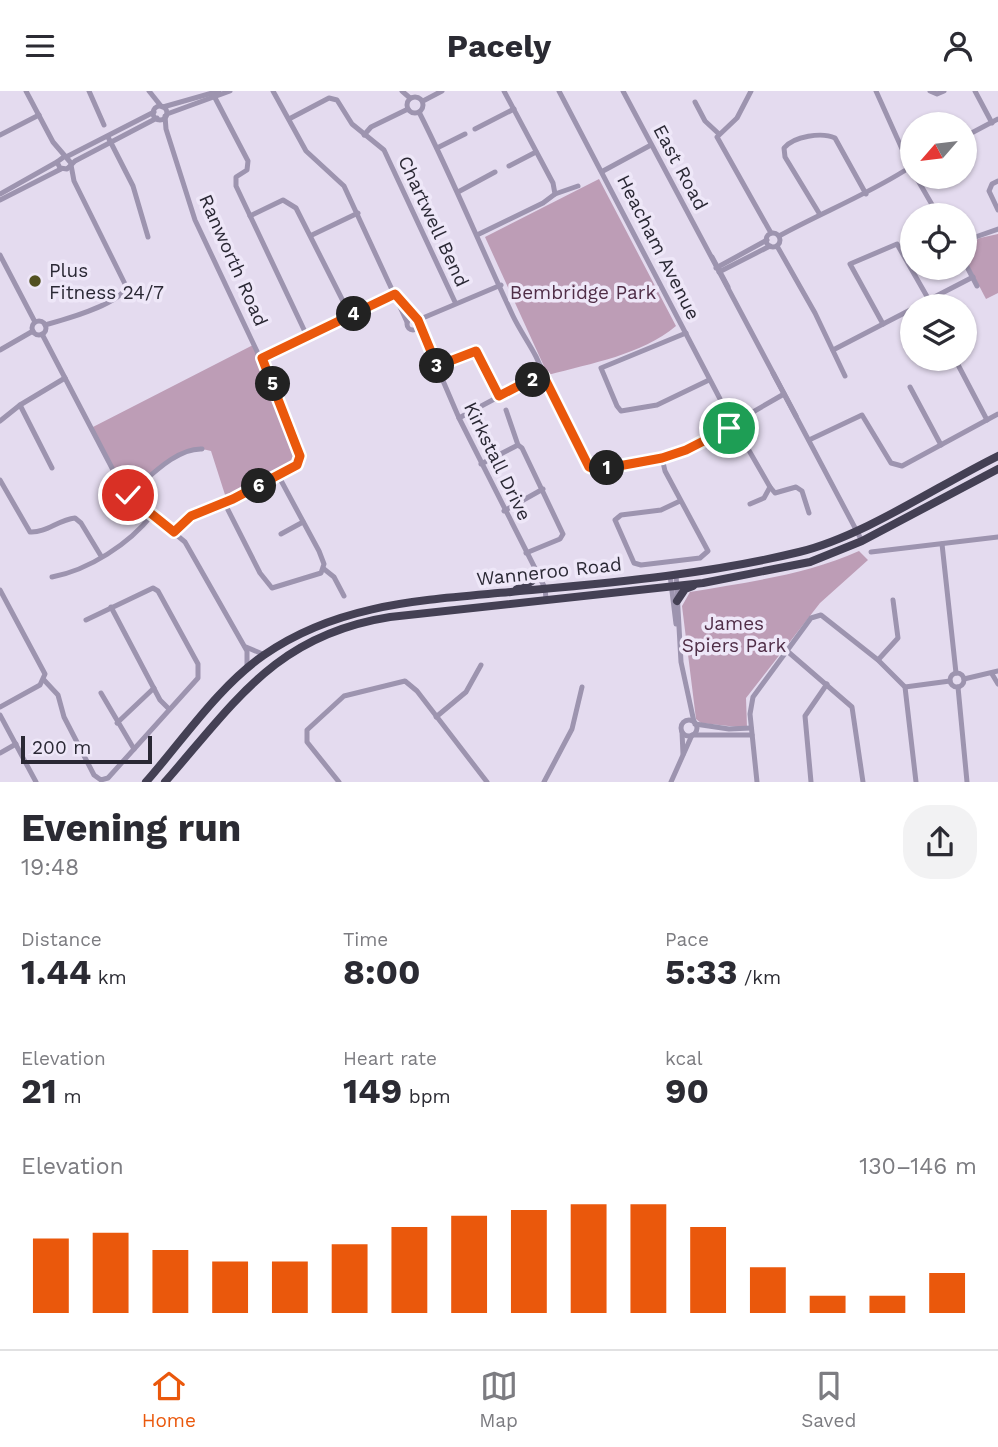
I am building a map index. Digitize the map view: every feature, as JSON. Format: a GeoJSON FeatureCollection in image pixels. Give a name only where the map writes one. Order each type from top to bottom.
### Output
{"type":"FeatureCollection","features":[{"type":"Feature","properties":{"kind":"highway","name":"Wanneroo Road"},"geometry":{"type":"LineString","coordinates":[[149,781],[244,672],[265,655],[315,625],[349,613],[402,603],[673,574],[796,553],[856,530],[998,456]]}},
{"type":"Feature","properties":{"kind":"highway","name":"Wanneroo Road"},"geometry":{"type":"LineString","coordinates":[[165,782],[264,673],[307,641],[368,620],[703,583],[810,562],[862,541],[998,468]]}},
{"type":"Feature","properties":{"kind":"highway"},"geometry":{"type":"LineString","coordinates":[[954,478],[954,484],[959,486],[998,468]]}},
{"type":"Feature","properties":{"kind":"highway"},"geometry":{"type":"LineString","coordinates":[[512,591],[531,581],[533,576]]}},
{"type":"Feature","properties":{"kind":"highway"},"geometry":{"type":"LineString","coordinates":[[655,588],[664,590],[675,600],[685,589],[703,583]]}},
{"type":"Feature","properties":{"kind":"street"},"geometry":{"type":"LineString","coordinates":[[26,91],[53,142],[69,160],[75,181],[127,288],[121,294],[78,316],[45,325],[35,322]]}},
{"type":"Feature","properties":{"kind":"street"},"geometry":{"type":"LineString","coordinates":[[89,91],[104,125]]}},
{"type":"Feature","properties":{"kind":"street"},"geometry":{"type":"LineString","coordinates":[[156,115],[162,106],[230,91]]}},
{"type":"Feature","properties":{"kind":"street","name":"Kirkstall Drive"},"geometry":{"type":"LineString","coordinates":[[273,91],[306,151],[344,186],[402,306],[408,327],[425,344]]}},
{"type":"Feature","properties":{"kind":"street"},"geometry":{"type":"LineString","coordinates":[[402,91],[410,98]]}},
{"type":"Feature","properties":{"kind":"street"},"geometry":{"type":"LineString","coordinates":[[442,91],[423,101],[419,112],[501,285],[513,317],[540,362],[544,377],[589,467],[597,470],[662,458],[686,450],[728,426],[736,428]]}},
{"type":"Feature","properties":{"kind":"street"},"geometry":{"type":"LineString","coordinates":[[504,91],[553,183],[555,194]]}},
{"type":"Feature","properties":{"kind":"street","name":"Heacham Avenue"},"geometry":{"type":"LineString","coordinates":[[559,91],[730,418]]}},
{"type":"Feature","properties":{"kind":"street","name":"East Road"},"geometry":{"type":"LineString","coordinates":[[623,91],[862,541]]}},
{"type":"Feature","properties":{"kind":"street"},"geometry":{"type":"LineString","coordinates":[[719,134],[737,118],[751,91]]}},
{"type":"Feature","properties":{"kind":"street"},"geometry":{"type":"LineString","coordinates":[[876,91],[900,141]]}},
{"type":"Feature","properties":{"kind":"street"},"geometry":{"type":"LineString","coordinates":[[930,91],[934,94],[944,91]]}},
{"type":"Feature","properties":{"kind":"street"},"geometry":{"type":"LineString","coordinates":[[975,91],[995,121],[977,130]]}},
{"type":"Feature","properties":{"kind":"street"},"geometry":{"type":"LineString","coordinates":[[150,94],[162,106],[166,115]]}},
{"type":"Feature","properties":{"kind":"street"},"geometry":{"type":"LineString","coordinates":[[150,94],[156,115]]}},
{"type":"Feature","properties":{"kind":"street"},"geometry":{"type":"LineString","coordinates":[[0,194],[57,161],[69,160],[156,115],[166,115],[216,94]]}},
{"type":"Feature","properties":{"kind":"street"},"geometry":{"type":"LineString","coordinates":[[216,94],[248,161],[247,170],[237,176],[236,186],[306,336]]}},
{"type":"Feature","properties":{"kind":"street"},"geometry":{"type":"LineString","coordinates":[[410,98],[416,96],[423,101]]}},
{"type":"Feature","properties":{"kind":"street","name":"Chartwell Bend"},"geometry":{"type":"LineString","coordinates":[[289,119],[329,98],[337,100],[347,119],[384,151],[455,302]]}},
{"type":"Feature","properties":{"kind":"street"},"geometry":{"type":"LineString","coordinates":[[408,109],[410,98]]}},
{"type":"Feature","properties":{"kind":"street"},"geometry":{"type":"LineString","coordinates":[[695,102],[705,121],[719,134],[722,150],[771,233],[771,244],[833,350],[845,376]]}},
{"type":"Feature","properties":{"kind":"street"},"geometry":{"type":"LineString","coordinates":[[365,135],[371,127],[408,109],[419,112]]}},
{"type":"Feature","properties":{"kind":"street"},"geometry":{"type":"LineString","coordinates":[[475,129],[514,109]]}},
{"type":"Feature","properties":{"kind":"street"},"geometry":{"type":"LineString","coordinates":[[0,135],[39,115]]}},
{"type":"Feature","properties":{"kind":"street","name":"Ranworth Road"},"geometry":{"type":"LineString","coordinates":[[156,115],[166,129]]}},
{"type":"Feature","properties":{"kind":"street","name":"Ranworth Road"},"geometry":{"type":"LineString","coordinates":[[166,115],[166,129],[195,220],[262,358],[300,456],[297,465],[191,516],[174,532]]}},
{"type":"Feature","properties":{"kind":"street"},"geometry":{"type":"LineString","coordinates":[[437,148],[465,134]]}},
{"type":"Feature","properties":{"kind":"street"},"geometry":{"type":"LineString","coordinates":[[819,213],[785,157],[784,148],[790,142],[829,135],[835,138],[866,194]]}},
{"type":"Feature","properties":{"kind":"street"},"geometry":{"type":"LineString","coordinates":[[109,139],[133,186],[148,237]]}},
{"type":"Feature","properties":{"kind":"street"},"geometry":{"type":"LineString","coordinates":[[53,142],[57,161],[75,181]]}},
{"type":"Feature","properties":{"kind":"street"},"geometry":{"type":"LineString","coordinates":[[603,171],[651,145]]}},
{"type":"Feature","properties":{"kind":"street"},"geometry":{"type":"LineString","coordinates":[[509,166],[536,152]]}},
{"type":"Feature","properties":{"kind":"street"},"geometry":{"type":"LineString","coordinates":[[0,200],[63,170],[69,160]]}},
{"type":"Feature","properties":{"kind":"street"},"geometry":{"type":"LineString","coordinates":[[458,192],[495,172]]}},
{"type":"Feature","properties":{"kind":"street"},"geometry":{"type":"LineString","coordinates":[[719,269],[771,244],[779,236],[819,213],[866,194],[900,173]]}},
{"type":"Feature","properties":{"kind":"street"},"geometry":{"type":"LineString","coordinates":[[998,181],[992,184],[989,191],[998,209]]}},
{"type":"Feature","properties":{"kind":"street"},"geometry":{"type":"LineString","coordinates":[[478,236],[526,213],[555,194],[578,185]]}},
{"type":"Feature","properties":{"kind":"street"},"geometry":{"type":"LineString","coordinates":[[250,216],[287,200],[300,212],[350,316]]}},
{"type":"Feature","properties":{"kind":"street"},"geometry":{"type":"LineString","coordinates":[[312,235],[358,213]]}},
{"type":"Feature","properties":{"kind":"street"},"geometry":{"type":"LineString","coordinates":[[977,236],[998,229]]}},
{"type":"Feature","properties":{"kind":"street"},"geometry":{"type":"LineString","coordinates":[[771,233],[779,236]]}},
{"type":"Feature","properties":{"kind":"street"},"geometry":{"type":"LineString","coordinates":[[883,324],[850,264],[897,244],[926,294]]}},
{"type":"Feature","properties":{"kind":"street"},"geometry":{"type":"LineString","coordinates":[[0,255],[35,322],[33,331],[0,350]]}},
{"type":"Feature","properties":{"kind":"street"},"geometry":{"type":"LineString","coordinates":[[940,294],[967,280]]}},
{"type":"Feature","properties":{"kind":"street"},"geometry":{"type":"LineString","coordinates":[[974,280],[977,286]]}},
{"type":"Feature","properties":{"kind":"street"},"geometry":{"type":"LineString","coordinates":[[407,322],[417,321],[455,302],[501,285]]}},
{"type":"Feature","properties":{"kind":"street"},"geometry":{"type":"LineString","coordinates":[[262,358],[395,294]]}},
{"type":"Feature","properties":{"kind":"street","name":"Kirkstall Drive"},"geometry":{"type":"LineString","coordinates":[[402,306],[417,321],[459,418],[526,553],[541,588],[543,600]]}},
{"type":"Feature","properties":{"kind":"street"},"geometry":{"type":"LineString","coordinates":[[833,350],[900,315]]}},
{"type":"Feature","properties":{"kind":"street"},"geometry":{"type":"LineString","coordinates":[[413,330],[417,321]]}},
{"type":"Feature","properties":{"kind":"street"},"geometry":{"type":"LineString","coordinates":[[42,334],[45,325]]}},
{"type":"Feature","properties":{"kind":"street"},"geometry":{"type":"LineString","coordinates":[[33,331],[42,334],[128,495],[174,532],[199,563],[246,647],[249,661],[244,672]]}},
{"type":"Feature","properties":{"kind":"street"},"geometry":{"type":"LineString","coordinates":[[686,333],[601,368],[617,406],[621,411],[657,405],[709,380]]}},
{"type":"Feature","properties":{"kind":"street"},"geometry":{"type":"LineString","coordinates":[[437,366],[476,351],[499,396]]}},
{"type":"Feature","properties":{"kind":"street"},"geometry":{"type":"LineString","coordinates":[[961,371],[988,420]]}},
{"type":"Feature","properties":{"kind":"street"},"geometry":{"type":"LineString","coordinates":[[0,421],[20,404],[65,377]]}},
{"type":"Feature","properties":{"kind":"street"},"geometry":{"type":"LineString","coordinates":[[459,418],[526,382],[544,377]]}},
{"type":"Feature","properties":{"kind":"street"},"geometry":{"type":"LineString","coordinates":[[910,387],[941,445]]}},
{"type":"Feature","properties":{"kind":"street"},"geometry":{"type":"LineString","coordinates":[[728,426],[730,418],[738,420],[784,394]]}},
{"type":"Feature","properties":{"kind":"street"},"geometry":{"type":"LineString","coordinates":[[20,404],[52,468]]}},
{"type":"Feature","properties":{"kind":"street"},"geometry":{"type":"LineString","coordinates":[[506,410],[518,445],[543,489],[563,534],[560,538],[526,553]]}},
{"type":"Feature","properties":{"kind":"street"},"geometry":{"type":"LineString","coordinates":[[809,440],[862,415],[895,465],[902,466],[998,414]]}},
{"type":"Feature","properties":{"kind":"street"},"geometry":{"type":"LineString","coordinates":[[738,420],[736,428],[770,487],[775,493],[796,487],[802,491],[809,513]]}},
{"type":"Feature","properties":{"kind":"street"},"geometry":{"type":"LineString","coordinates":[[481,464],[518,445]]}},
{"type":"Feature","properties":{"kind":"street"},"geometry":{"type":"LineString","coordinates":[[128,495],[168,462],[188,450],[202,449]]}},
{"type":"Feature","properties":{"kind":"street"},"geometry":{"type":"LineString","coordinates":[[662,458],[680,502],[708,548],[707,554],[700,558],[652,564],[634,563],[615,520],[621,515],[661,510],[680,502]]}},
{"type":"Feature","properties":{"kind":"street"},"geometry":{"type":"LineString","coordinates":[[278,475],[319,551],[324,569],[334,577],[344,596]]}},
{"type":"Feature","properties":{"kind":"street"},"geometry":{"type":"LineString","coordinates":[[0,480],[30,532],[40,533],[61,520],[75,518],[81,523],[101,556]]}},
{"type":"Feature","properties":{"kind":"street"},"geometry":{"type":"LineString","coordinates":[[750,504],[764,498],[770,487]]}},
{"type":"Feature","properties":{"kind":"street"},"geometry":{"type":"LineString","coordinates":[[504,510],[543,489]]}},
{"type":"Feature","properties":{"kind":"street"},"geometry":{"type":"LineString","coordinates":[[224,502],[260,573],[272,588],[321,573],[324,569]]}},
{"type":"Feature","properties":{"kind":"street"},"geometry":{"type":"LineString","coordinates":[[52,577],[69,574],[134,537],[152,515]]}},
{"type":"Feature","properties":{"kind":"street"},"geometry":{"type":"LineString","coordinates":[[281,534],[303,522]]}},
{"type":"Feature","properties":{"kind":"street"},"geometry":{"type":"LineString","coordinates":[[871,552],[998,537]]}},
{"type":"Feature","properties":{"kind":"street"},"geometry":{"type":"LineString","coordinates":[[942,544],[956,673],[950,681]]}},
{"type":"Feature","properties":{"kind":"street","name":"Kirkstall Drive"},"geometry":{"type":"LineString","coordinates":[[526,553],[533,576],[541,588]]}},
{"type":"Feature","properties":{"kind":"street"},"geometry":{"type":"LineString","coordinates":[[671,782],[693,735],[695,723],[689,705],[673,574]]}},
{"type":"Feature","properties":{"kind":"street"},"geometry":{"type":"LineString","coordinates":[[44,680],[58,695],[64,717],[94,775],[101,780],[108,778],[198,678],[199,671],[158,591],[148,588],[86,620]]}},
{"type":"Feature","properties":{"kind":"street"},"geometry":{"type":"LineString","coordinates":[[0,590],[45,674],[40,685],[0,707]]}},
{"type":"Feature","properties":{"kind":"street"},"geometry":{"type":"LineString","coordinates":[[878,660],[898,638],[893,600]]}},
{"type":"Feature","properties":{"kind":"street"},"geometry":{"type":"LineString","coordinates":[[111,607],[154,688],[169,709]]}},
{"type":"Feature","properties":{"kind":"street"},"geometry":{"type":"LineString","coordinates":[[757,782],[752,731],[753,697],[811,618],[821,615],[878,660],[905,687],[916,782]]}},
{"type":"Feature","properties":{"kind":"street"},"geometry":{"type":"LineString","coordinates":[[246,647],[265,655]]}},
{"type":"Feature","properties":{"kind":"street"},"geometry":{"type":"LineString","coordinates":[[786,650],[854,711],[863,782]]}},
{"type":"Feature","properties":{"kind":"street"},"geometry":{"type":"LineString","coordinates":[[436,717],[466,692],[481,665]]}},
{"type":"Feature","properties":{"kind":"street"},"geometry":{"type":"LineString","coordinates":[[967,782],[958,687],[964,679],[995,672],[998,684]]}},
{"type":"Feature","properties":{"kind":"street"},"geometry":{"type":"LineString","coordinates":[[956,673],[964,679]]}},
{"type":"Feature","properties":{"kind":"street"},"geometry":{"type":"LineString","coordinates":[[339,782],[307,741],[307,730],[337,701],[374,687],[405,681],[487,782]]}},
{"type":"Feature","properties":{"kind":"street"},"geometry":{"type":"LineString","coordinates":[[905,687],[950,681],[958,687]]}},
{"type":"Feature","properties":{"kind":"street"},"geometry":{"type":"LineString","coordinates":[[811,782],[805,716],[827,684]]}},
{"type":"Feature","properties":{"kind":"street"},"geometry":{"type":"LineString","coordinates":[[544,782],[572,729],[582,687]]}},
{"type":"Feature","properties":{"kind":"street"},"geometry":{"type":"LineString","coordinates":[[117,723],[154,688]]}},
{"type":"Feature","properties":{"kind":"street"},"geometry":{"type":"LineString","coordinates":[[101,693],[134,749]]}},
{"type":"Feature","properties":{"kind":"street"},"geometry":{"type":"LineString","coordinates":[[683,754],[683,722],[689,705]]}},
{"type":"Feature","properties":{"kind":"street"},"geometry":{"type":"LineString","coordinates":[[0,715],[36,782]]}},
{"type":"Feature","properties":{"kind":"street"},"geometry":{"type":"LineString","coordinates":[[683,722],[752,731]]}},
{"type":"Feature","properties":{"kind":"street"},"geometry":{"type":"LineString","coordinates":[[682,732],[693,735],[752,731]]}},
{"type":"Feature","properties":{"kind":"street"},"geometry":{"type":"LineString","coordinates":[[0,753],[16,744]]}},
{"type":"Feature","properties":{"kind":"green space","name":"Bembridge Park"},"geometry":{"type":"Polygon","coordinates":[[[599,179],[676,326],[632,351],[548,375],[485,237],[599,179]]]}},
{"type":"Feature","properties":{"kind":"green space"},"geometry":{"type":"Polygon","coordinates":[[[998,234],[998,293],[986,299],[976,280],[977,240],[998,234]]]}},
{"type":"Feature","properties":{"kind":"green space"},"geometry":{"type":"Polygon","coordinates":[[[255,344],[279,398],[300,463],[227,501],[211,451],[188,452],[166,463],[128,495],[91,428],[255,344]]]}},
{"type":"Feature","properties":{"kind":"green space","name":"James Spiers Park"},"geometry":{"type":"Polygon","coordinates":[[[859,551],[868,560],[820,603],[746,698],[747,728],[701,723],[696,719],[682,606],[690,592],[797,572],[859,551]]]}},
{"type":"Feature","properties":{"kind":"place","name":"Plus Fitness 24/7"},"geometry":{"type":"Point","coordinates":[35,281]}},
{"type":"Feature","properties":{"kind":"route"},"geometry":{"type":"LineString","coordinates":[[128,495],[132,501],[174,532],[191,516],[205,508],[233,499],[300,463],[300,456],[262,358],[395,294],[402,306],[418,320],[425,344],[437,366],[476,351],[499,396],[526,382],[544,377],[589,467],[597,470],[662,458],[686,450],[728,426],[729,428]]}}]}
